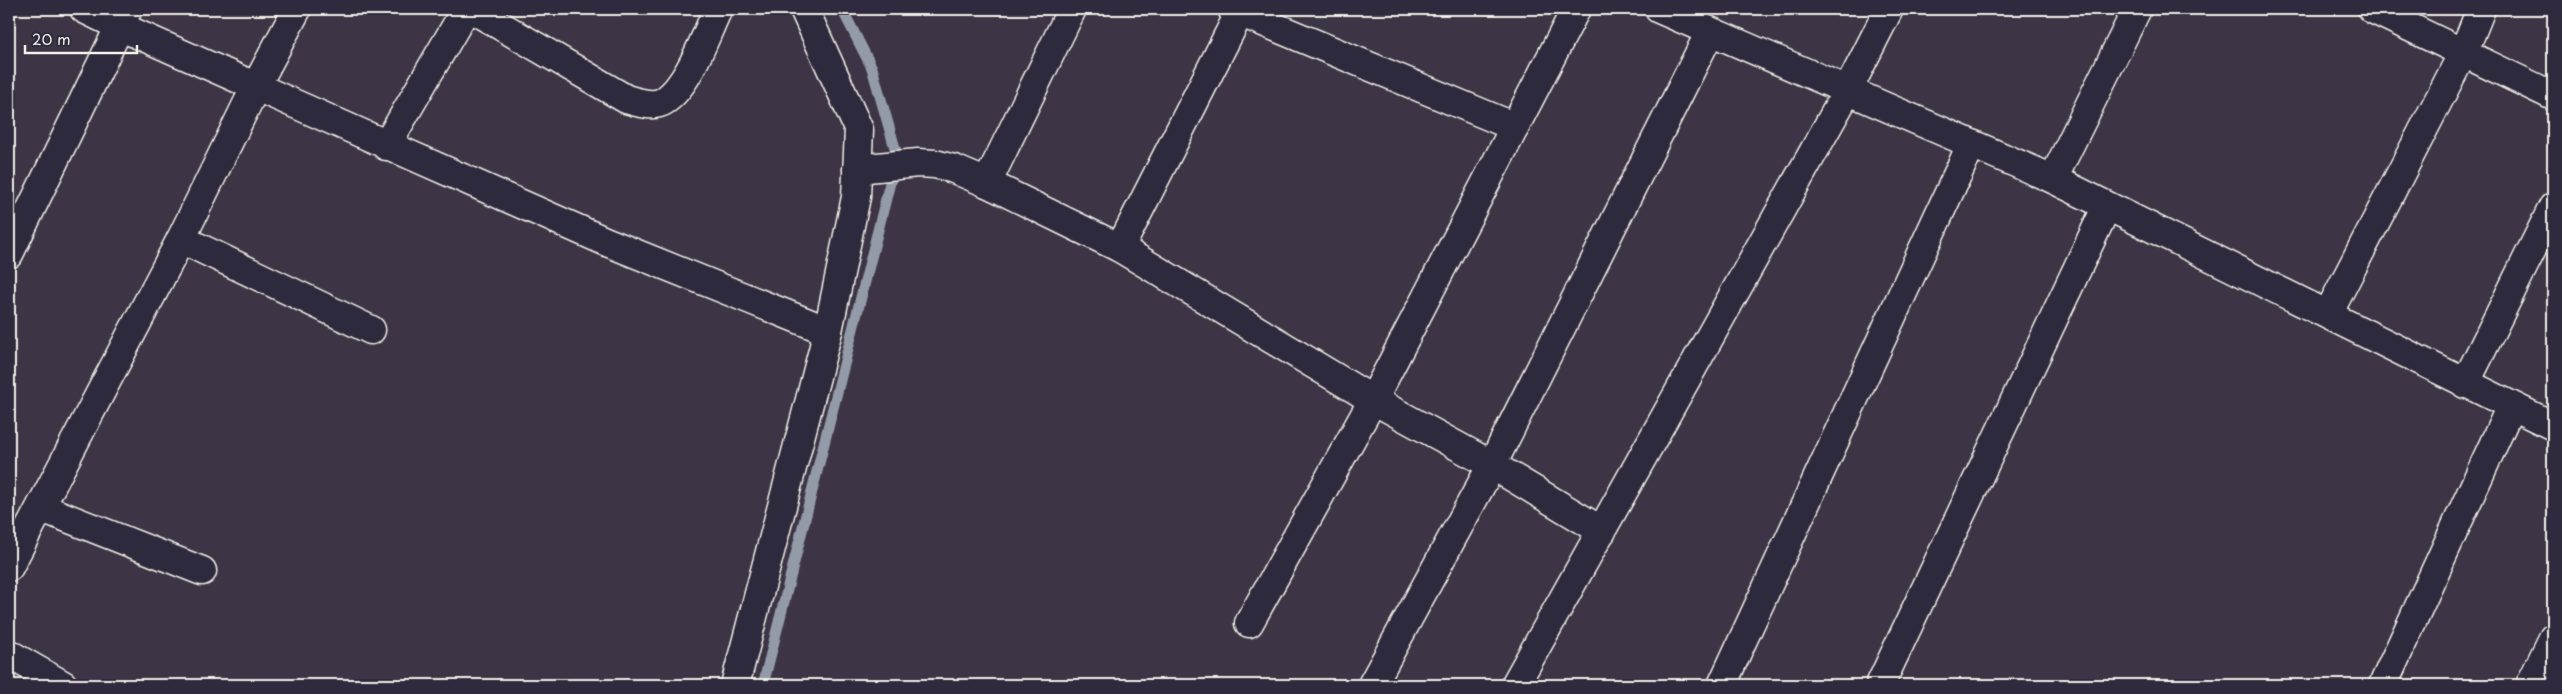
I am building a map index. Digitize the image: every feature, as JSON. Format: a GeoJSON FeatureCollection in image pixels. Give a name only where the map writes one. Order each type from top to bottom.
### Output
{"type":"FeatureCollection","features":[{"type":"Feature","properties":{"kind":"street"},"geometry":{"type":"LineString","coordinates":[[84,9],[123,18],[256,86],[386,146],[607,242],[828,331]]}},
{"type":"Feature","properties":{"kind":"street"},"geometry":{"type":"LineString","coordinates":[[9,567],[42,508],[181,239],[256,86],[297,9]]}},
{"type":"Feature","properties":{"kind":"street"},"geometry":{"type":"LineString","coordinates":[[386,146],[466,9]]}},
{"type":"Feature","properties":{"kind":"street"},"geometry":{"type":"LineString","coordinates":[[472,9],[626,99],[643,104],[662,102],[680,85],[718,9]]}},
{"type":"Feature","properties":{"kind":"street"},"geometry":{"type":"LineString","coordinates":[[735,685],[828,331],[856,197],[866,168],[859,130],[804,9]]}},
{"type":"Feature","properties":{"kind":"street"},"geometry":{"type":"LineString","coordinates":[[988,183],[1072,9]]}},
{"type":"Feature","properties":{"kind":"street"},"geometry":{"type":"LineString","coordinates":[[1249,623],[1373,400],[1576,9]]}},
{"type":"Feature","properties":{"kind":"street"},"geometry":{"type":"LineString","coordinates":[[1659,9],[2053,179],[2553,426]]}},
{"type":"Feature","properties":{"kind":"street"},"geometry":{"type":"LineString","coordinates":[[1515,685],[1848,90],[1889,9]]}},
{"type":"Feature","properties":{"kind":"street"},"geometry":{"type":"LineString","coordinates":[[2053,179],[2137,9]]}},
{"type":"Feature","properties":{"kind":"street"},"geometry":{"type":"LineString","coordinates":[[2372,9],[2464,51],[2553,96]]}},
{"type":"Feature","properties":{"kind":"street"},"geometry":{"type":"LineString","coordinates":[[2328,314],[2464,51],[2482,9]]}},
{"type":"Feature","properties":{"kind":"street"},"geometry":{"type":"LineString","coordinates":[[1120,248],[1236,10],[1515,127]]}},
{"type":"Feature","properties":{"kind":"street"},"geometry":{"type":"LineString","coordinates":[[9,254],[123,18]]}},
{"type":"Feature","properties":{"kind":"street"},"geometry":{"type":"LineString","coordinates":[[1372,685],[1492,465],[1710,32]]}},
{"type":"Feature","properties":{"kind":"street"},"geometry":{"type":"LineString","coordinates":[[1722,685],[1971,144]]}},
{"type":"Feature","properties":{"kind":"street"},"geometry":{"type":"LineString","coordinates":[[866,168],[918,163],[935,164],[954,169],[988,183],[1120,248],[1373,400],[1492,465],[1602,532]]}},
{"type":"Feature","properties":{"kind":"street"},"geometry":{"type":"LineString","coordinates":[[1880,685],[2107,206]]}},
{"type":"Feature","properties":{"kind":"street"},"geometry":{"type":"LineString","coordinates":[[2465,384],[2553,207]]}},
{"type":"Feature","properties":{"kind":"street"},"geometry":{"type":"LineString","coordinates":[[181,239],[371,330]]}},
{"type":"Feature","properties":{"kind":"street"},"geometry":{"type":"LineString","coordinates":[[2383,685],[2512,406]]}},
{"type":"Feature","properties":{"kind":"street"},"geometry":{"type":"LineString","coordinates":[[42,508],[202,571]]}},
{"type":"Feature","properties":{"kind":"street"},"geometry":{"type":"LineString","coordinates":[[2530,685],[2553,638]]}},
{"type":"Feature","properties":{"kind":"street"},"geometry":{"type":"LineString","coordinates":[[9,654],[63,685]]}},
{"type":"Feature","properties":{"kind":"waterway"},"geometry":{"type":"LineString","coordinates":[[763,685],[897,155],[872,68],[842,9]]}}]}
